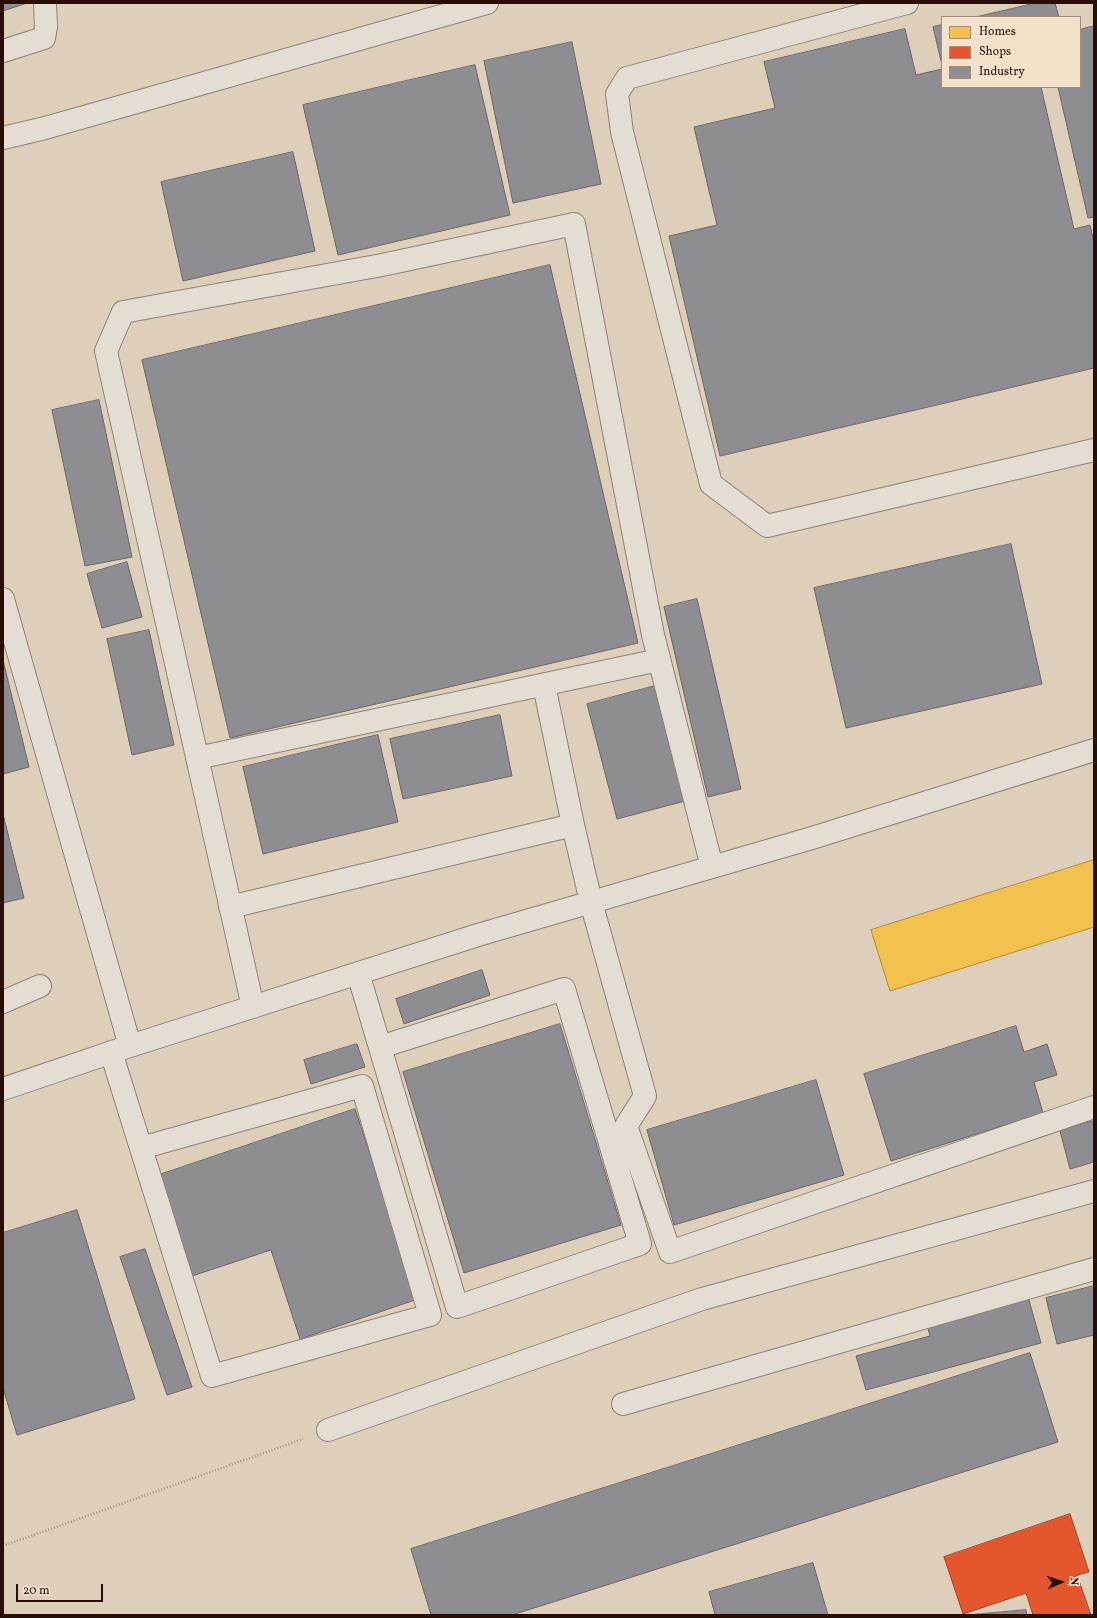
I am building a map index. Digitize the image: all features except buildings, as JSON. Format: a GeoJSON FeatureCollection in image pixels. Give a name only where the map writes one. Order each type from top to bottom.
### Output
{"type":"FeatureCollection","features":[{"type":"Feature","properties":{"kind":"street"},"geometry":{"type":"LineString","coordinates":[[3,51],[44,38],[45,3]]}},
{"type":"Feature","properties":{"kind":"street"},"geometry":{"type":"LineString","coordinates":[[3,138],[45,128],[486,3]]}},
{"type":"Feature","properties":{"kind":"street"},"geometry":{"type":"LineString","coordinates":[[907,3],[627,78],[617,94],[622,132],[712,484],[767,526],[1094,450]]}},
{"type":"Feature","properties":{"kind":"street"},"geometry":{"type":"LineString","coordinates":[[253,1007],[106,351],[123,312],[382,265],[574,224],[653,635],[712,867]]}},
{"type":"Feature","properties":{"kind":"street"},"geometry":{"type":"LineString","coordinates":[[3,599],[120,1049],[141,1148],[212,1376],[430,1315],[362,1086],[141,1148]]}},
{"type":"Feature","properties":{"kind":"street"},"geometry":{"type":"LineString","coordinates":[[197,758],[659,660]]}},
{"type":"Feature","properties":{"kind":"street"},"geometry":{"type":"LineString","coordinates":[[544,685],[572,825],[591,902],[645,1096],[626,1126],[670,1252],[1094,1108]]}},
{"type":"Feature","properties":{"kind":"street"},"geometry":{"type":"LineString","coordinates":[[3,1089],[120,1049],[478,935],[820,836],[1094,750]]}},
{"type":"Feature","properties":{"kind":"street"},"geometry":{"type":"LineString","coordinates":[[230,907],[572,825]]}},
{"type":"Feature","properties":{"kind":"street"},"geometry":{"type":"LineString","coordinates":[[358,973],[380,1048],[457,1306],[640,1244],[564,988],[380,1048]]}},
{"type":"Feature","properties":{"kind":"street"},"geometry":{"type":"LineString","coordinates":[[3,1002],[40,986]]}},
{"type":"Feature","properties":{"kind":"street"},"geometry":{"type":"LineString","coordinates":[[328,1430],[702,1299],[1094,1191]]}},
{"type":"Feature","properties":{"kind":"street"},"geometry":{"type":"LineString","coordinates":[[623,1404],[1094,1269]]}},
{"type":"Feature","properties":{"kind":"path"},"geometry":{"type":"LineString","coordinates":[[3,1546],[328,1430]]}}]}
